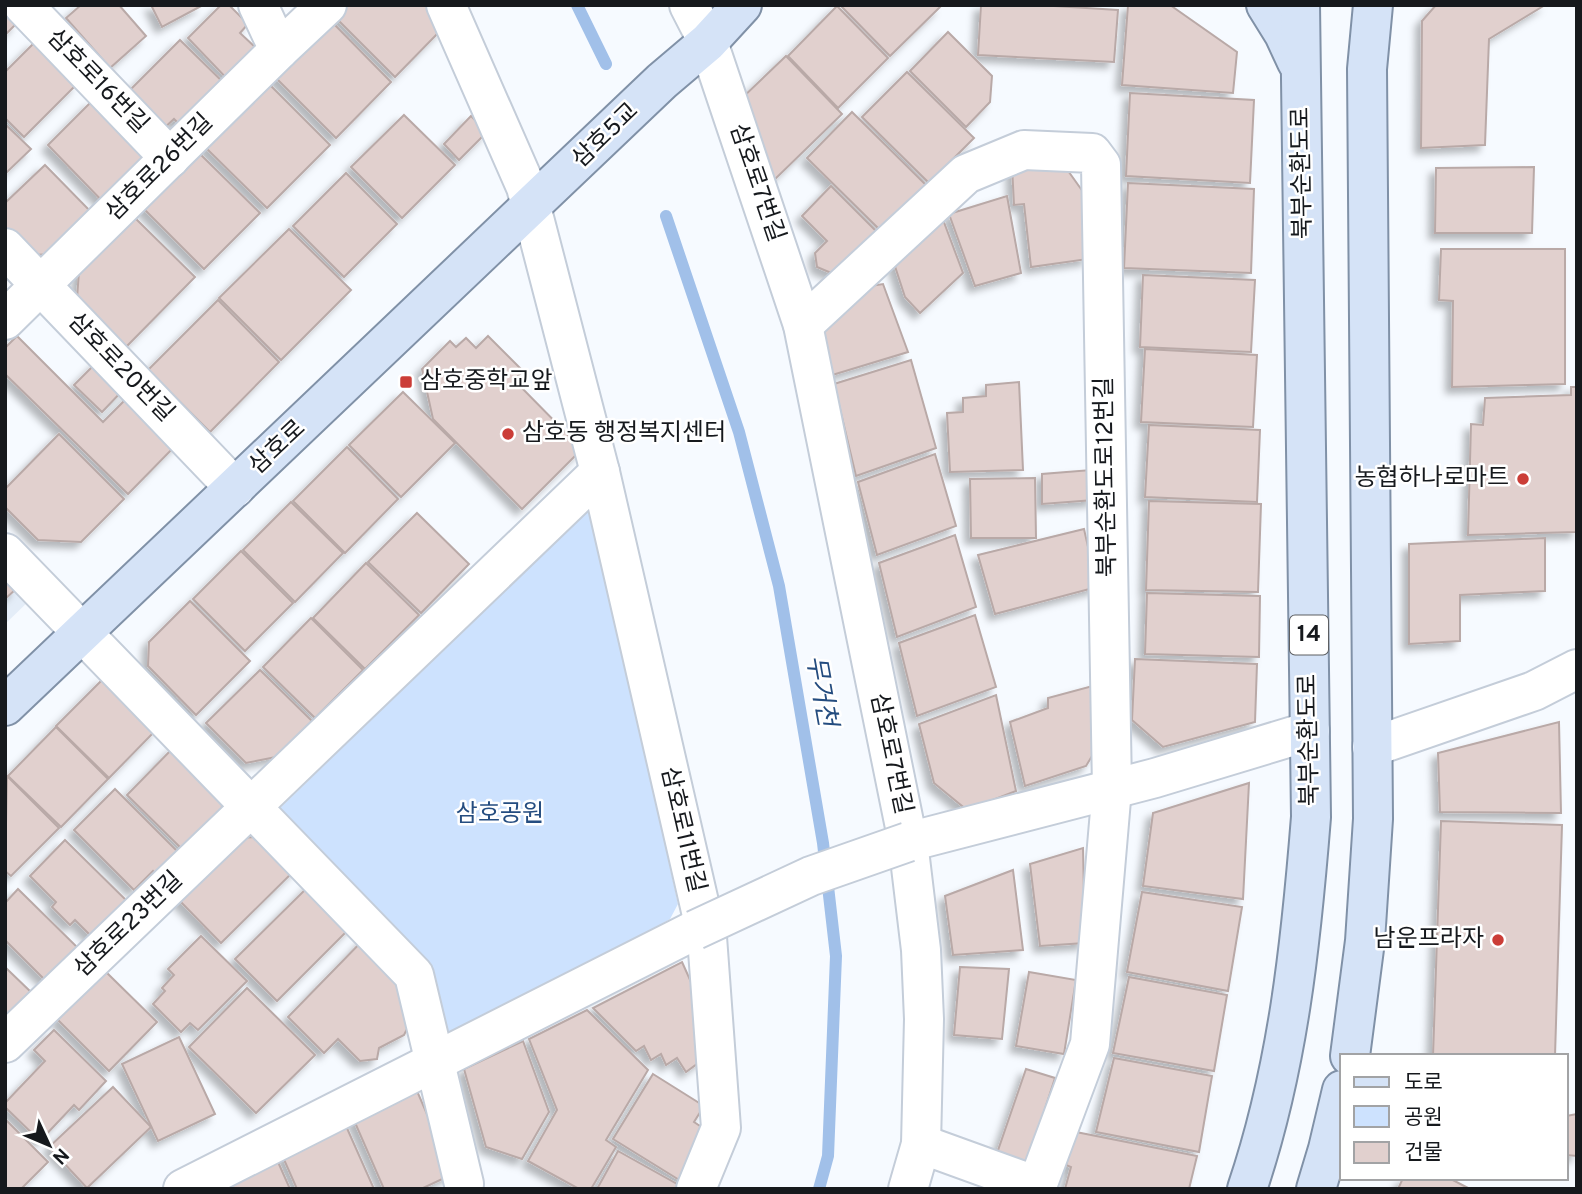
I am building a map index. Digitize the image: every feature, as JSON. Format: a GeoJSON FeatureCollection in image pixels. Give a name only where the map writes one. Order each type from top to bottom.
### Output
{"type":"FeatureCollection","features":[{"type":"Feature","properties":{"kind":"main road"},"geometry":{"type":"LineString","coordinates":[[708,42],[742,5]]}},
{"type":"Feature","properties":{"kind":"main road"},"geometry":{"type":"LineString","coordinates":[[708,42],[759,5]]}},
{"type":"Feature","properties":{"kind":"main road"},"geometry":{"type":"LineString","coordinates":[[1266,5],[1284,33],[1302,74]]}},
{"type":"Feature","properties":{"kind":"main road","name":"14"},"geometry":{"type":"LineString","coordinates":[[1300,5],[1302,74]]}},
{"type":"Feature","properties":{"kind":"main road"},"geometry":{"type":"LineString","coordinates":[[1350,1054],[1366,941],[1373,819],[1367,69],[1375,10]]}},
{"type":"Feature","properties":{"kind":"main road","name":"삼호5교"},"geometry":{"type":"LineString","coordinates":[[540,199],[662,81],[708,42]]}},
{"type":"Feature","properties":{"kind":"main road","name":"북부순환도로"},"geometry":{"type":"LineString","coordinates":[[1247,1189],[1262,1146],[1285,1047],[1301,939],[1311,817],[1302,74]]}},
{"type":"Feature","properties":{"kind":"main road","name":"삼호로"},"geometry":{"type":"LineString","coordinates":[[5,706],[540,199]]}},
{"type":"Feature","properties":{"kind":"main road"},"geometry":{"type":"LineString","coordinates":[[1316,1189],[1340,1098]]}},
{"type":"Feature","properties":{"kind":"street","name":"삼호로16번길"},"geometry":{"type":"LineString","coordinates":[[23,5],[170,158]]}},
{"type":"Feature","properties":{"kind":"street"},"geometry":{"type":"LineString","coordinates":[[258,5],[279,50]]}},
{"type":"Feature","properties":{"kind":"street","name":"삼호로26번길"},"geometry":{"type":"LineString","coordinates":[[5,320],[327,5]]}},
{"type":"Feature","properties":{"kind":"street","name":"삼호로11번길"},"geometry":{"type":"LineString","coordinates":[[446,5],[526,187],[540,199],[707,937],[721,1128],[696,1189]]}},
{"type":"Feature","properties":{"kind":"street","name":"삼호로7번길"},"geometry":{"type":"LineString","coordinates":[[689,5],[708,42],[803,325],[908,842],[921,950],[924,1019],[921,1144],[908,1189]]}},
{"type":"Feature","properties":{"kind":"street","name":"북부순환도로12번길"},"geometry":{"type":"LineString","coordinates":[[803,325],[965,174],[1024,150],[1091,153],[1101,166],[1112,788],[1090,1044],[1037,1186],[921,1144]]}},
{"type":"Feature","properties":{"kind":"street","name":"삼호로20번길"},"geometry":{"type":"LineString","coordinates":[[5,248],[235,488]]}},
{"type":"Feature","properties":{"kind":"street"},"geometry":{"type":"LineString","coordinates":[[252,806],[600,472]]}},
{"type":"Feature","properties":{"kind":"street"},"geometry":{"type":"LineString","coordinates":[[5,553],[414,975],[464,1187]]}},
{"type":"Feature","properties":{"kind":"street"},"geometry":{"type":"LineString","coordinates":[[1372,747],[1534,691],[1577,669]]}},
{"type":"Feature","properties":{"kind":"street"},"geometry":{"type":"LineString","coordinates":[[183,1189],[695,930],[811,876],[908,842],[1155,778],[1310,731]]}},
{"type":"Feature","properties":{"kind":"street","name":"삼호로23번길"},"geometry":{"type":"LineString","coordinates":[[5,1043],[252,806]]}},
{"type":"Feature","properties":{"kind":"shaded area"},"geometry":{"type":"Polygon","coordinates":[[[5,568],[33,597],[5,624],[5,568]]]}},
{"type":"Feature","properties":{"kind":"green space","name":"삼호공원"},"geometry":{"type":"Polygon","coordinates":[[[591,507],[678,904],[670,919],[652,930],[445,1037],[277,811],[591,507]]]}},
{"type":"Feature","properties":{"kind":"building"},"geometry":{"type":"Polygon","coordinates":[[[81,5],[119,5],[146,36],[110,68],[66,18],[81,5]]]}},
{"type":"Feature","properties":{"kind":"building"},"geometry":{"type":"Polygon","coordinates":[[[151,5],[203,5],[162,27],[151,5]]]}},
{"type":"Feature","properties":{"kind":"building"},"geometry":{"type":"Polygon","coordinates":[[[221,5],[229,5],[248,24],[240,33],[256,48],[232,84],[188,38],[221,5]]]}},
{"type":"Feature","properties":{"kind":"building"},"geometry":{"type":"Polygon","coordinates":[[[347,5],[431,5],[442,29],[395,77],[335,17],[347,5]]]}},
{"type":"Feature","properties":{"kind":"building"},"geometry":{"type":"Polygon","coordinates":[[[840,5],[939,5],[940,7],[890,56],[840,5]]]}},
{"type":"Feature","properties":{"kind":"building"},"geometry":{"type":"Polygon","coordinates":[[[981,5],[1118,10],[1114,62],[978,55],[981,5]]]}},
{"type":"Feature","properties":{"kind":"building"},"geometry":{"type":"Polygon","coordinates":[[[1128,5],[1170,5],[1237,52],[1233,93],[1122,85],[1128,5]]]}},
{"type":"Feature","properties":{"kind":"building"},"geometry":{"type":"Polygon","coordinates":[[[1436,5],[1545,5],[1489,39],[1485,145],[1421,148],[1422,21],[1436,5]]]}},
{"type":"Feature","properties":{"kind":"building"},"geometry":{"type":"Polygon","coordinates":[[[837,6],[888,58],[838,108],[788,56],[837,6]]]}},
{"type":"Feature","properties":{"kind":"building"},"geometry":{"type":"Polygon","coordinates":[[[5,10],[17,23],[5,35],[5,10]]]}},
{"type":"Feature","properties":{"kind":"building"},"geometry":{"type":"Polygon","coordinates":[[[330,20],[391,82],[336,138],[274,76],[330,20]]]}},
{"type":"Feature","properties":{"kind":"building"},"geometry":{"type":"Polygon","coordinates":[[[948,32],[992,76],[990,102],[966,127],[910,71],[948,32]]]}},
{"type":"Feature","properties":{"kind":"building"},"geometry":{"type":"Polygon","coordinates":[[[180,40],[229,88],[186,131],[174,119],[162,130],[126,94],[180,40]]]}},
{"type":"Feature","properties":{"kind":"building"},"geometry":{"type":"Polygon","coordinates":[[[35,42],[77,84],[24,137],[5,118],[5,72],[35,42]]]}},
{"type":"Feature","properties":{"kind":"building"},"geometry":{"type":"Polygon","coordinates":[[[786,56],[842,114],[771,183],[741,99],[786,56]]]}},
{"type":"Feature","properties":{"kind":"building"},"geometry":{"type":"Polygon","coordinates":[[[907,72],[974,138],[929,183],[862,117],[907,72]]]}},
{"type":"Feature","properties":{"kind":"building"},"geometry":{"type":"Polygon","coordinates":[[[268,83],[330,145],[267,208],[205,147],[268,83]]]}},
{"type":"Feature","properties":{"kind":"building"},"geometry":{"type":"Polygon","coordinates":[[[1130,93],[1254,100],[1250,183],[1126,176],[1130,93]]]}},
{"type":"Feature","properties":{"kind":"building"},"geometry":{"type":"Polygon","coordinates":[[[92,101],[142,153],[138,178],[108,207],[48,145],[92,101]]]}},
{"type":"Feature","properties":{"kind":"building"},"geometry":{"type":"Polygon","coordinates":[[[852,112],[926,185],[881,231],[807,158],[852,112]]]}},
{"type":"Feature","properties":{"kind":"building"},"geometry":{"type":"Polygon","coordinates":[[[404,115],[455,165],[402,218],[351,167],[404,115]]]}},
{"type":"Feature","properties":{"kind":"building"},"geometry":{"type":"Polygon","coordinates":[[[471,116],[487,132],[459,160],[444,144],[471,116]]]}},
{"type":"Feature","properties":{"kind":"building"},"geometry":{"type":"Polygon","coordinates":[[[5,124],[31,149],[5,174],[5,124]]]}},
{"type":"Feature","properties":{"kind":"building"},"geometry":{"type":"Polygon","coordinates":[[[198,152],[260,213],[204,269],[142,207],[198,152]]]}},
{"type":"Feature","properties":{"kind":"building"},"geometry":{"type":"Polygon","coordinates":[[[45,165],[97,218],[59,254],[30,255],[5,230],[5,203],[45,165]]]}},
{"type":"Feature","properties":{"kind":"building"},"geometry":{"type":"Polygon","coordinates":[[[1012,166],[1066,168],[1086,196],[1088,259],[1031,267],[1024,204],[1014,205],[1012,166]]]}},
{"type":"Feature","properties":{"kind":"building"},"geometry":{"type":"Polygon","coordinates":[[[1534,167],[1532,233],[1435,233],[1436,168],[1534,167]]]}},
{"type":"Feature","properties":{"kind":"building"},"geometry":{"type":"Polygon","coordinates":[[[346,173],[397,224],[344,277],[293,226],[346,173]]]}},
{"type":"Feature","properties":{"kind":"building"},"geometry":{"type":"Polygon","coordinates":[[[1128,183],[1254,189],[1251,273],[1124,268],[1128,183]]]}},
{"type":"Feature","properties":{"kind":"building"},"geometry":{"type":"Polygon","coordinates":[[[831,186],[878,233],[836,275],[817,267],[815,253],[827,241],[802,216],[831,186]]]}},
{"type":"Feature","properties":{"kind":"building"},"geometry":{"type":"Polygon","coordinates":[[[1007,196],[1021,273],[975,286],[949,214],[1007,196]]]}},
{"type":"Feature","properties":{"kind":"building"},"geometry":{"type":"Polygon","coordinates":[[[939,209],[963,273],[920,313],[905,297],[891,254],[939,209]]]}},
{"type":"Feature","properties":{"kind":"building"},"geometry":{"type":"Polygon","coordinates":[[[133,216],[195,277],[126,347],[77,299],[79,271],[133,216]]]}},
{"type":"Feature","properties":{"kind":"building"},"geometry":{"type":"Polygon","coordinates":[[[289,229],[351,290],[281,360],[219,298],[289,229]]]}},
{"type":"Feature","properties":{"kind":"building"},"geometry":{"type":"Polygon","coordinates":[[[1441,249],[1565,249],[1565,384],[1452,387],[1453,301],[1439,300],[1441,249]]]}},
{"type":"Feature","properties":{"kind":"building"},"geometry":{"type":"Polygon","coordinates":[[[1143,275],[1255,280],[1251,352],[1140,347],[1143,275]]]}},
{"type":"Feature","properties":{"kind":"building"},"geometry":{"type":"Polygon","coordinates":[[[883,284],[908,352],[829,376],[820,337],[852,289],[883,284]]]}},
{"type":"Feature","properties":{"kind":"building"},"geometry":{"type":"Polygon","coordinates":[[[218,300],[279,362],[210,432],[148,370],[218,300]]]}},
{"type":"Feature","properties":{"kind":"building"},"geometry":{"type":"Polygon","coordinates":[[[17,336],[103,422],[133,392],[181,440],[128,494],[5,374],[5,348],[17,336]]]}},
{"type":"Feature","properties":{"kind":"building","name":"삼호동 행정복지센터"},"geometry":{"type":"Polygon","coordinates":[[[488,336],[523,371],[514,380],[582,449],[522,509],[433,419],[422,369],[450,341],[456,347],[466,338],[476,348],[488,336]]]}},
{"type":"Feature","properties":{"kind":"building"},"geometry":{"type":"Polygon","coordinates":[[[1145,349],[1257,355],[1253,427],[1141,422],[1145,349]]]}},
{"type":"Feature","properties":{"kind":"building"},"geometry":{"type":"Polygon","coordinates":[[[99,360],[126,387],[102,412],[74,385],[99,360]]]}},
{"type":"Feature","properties":{"kind":"building"},"geometry":{"type":"Polygon","coordinates":[[[911,360],[936,448],[856,476],[834,384],[911,360]]]}},
{"type":"Feature","properties":{"kind":"building"},"geometry":{"type":"Polygon","coordinates":[[[1019,382],[1023,470],[950,472],[947,413],[963,412],[963,398],[986,396],[986,385],[1019,382]]]}},
{"type":"Feature","properties":{"kind":"building","name":"농협하나로마트"},"geometry":{"type":"Polygon","coordinates":[[[1571,387],[1577,387],[1577,532],[1468,535],[1471,424],[1483,425],[1485,398],[1571,395],[1571,387]]]}},
{"type":"Feature","properties":{"kind":"building"},"geometry":{"type":"Polygon","coordinates":[[[403,392],[455,443],[401,497],[349,445],[403,392]]]}},
{"type":"Feature","properties":{"kind":"building"},"geometry":{"type":"Polygon","coordinates":[[[1149,425],[1260,430],[1257,502],[1145,497],[1149,425]]]}},
{"type":"Feature","properties":{"kind":"building"},"geometry":{"type":"Polygon","coordinates":[[[59,434],[124,499],[81,542],[38,540],[5,507],[5,489],[59,434]]]}},
{"type":"Feature","properties":{"kind":"building"},"geometry":{"type":"Polygon","coordinates":[[[347,447],[398,499],[345,553],[293,501],[347,447]]]}},
{"type":"Feature","properties":{"kind":"building"},"geometry":{"type":"Polygon","coordinates":[[[935,454],[956,526],[877,555],[858,482],[935,454]]]}},
{"type":"Feature","properties":{"kind":"building"},"geometry":{"type":"Polygon","coordinates":[[[1091,470],[1094,500],[1042,504],[1042,474],[1091,470]]]}},
{"type":"Feature","properties":{"kind":"building"},"geometry":{"type":"Polygon","coordinates":[[[1035,478],[1036,538],[971,538],[970,479],[1035,478]]]}},
{"type":"Feature","properties":{"kind":"building"},"geometry":{"type":"Polygon","coordinates":[[[1149,501],[1261,504],[1258,592],[1146,590],[1149,501]]]}},
{"type":"Feature","properties":{"kind":"building"},"geometry":{"type":"Polygon","coordinates":[[[291,502],[343,553],[295,602],[243,550],[291,502]]]}},
{"type":"Feature","properties":{"kind":"building"},"geometry":{"type":"Polygon","coordinates":[[[417,513],[469,564],[421,613],[368,562],[417,513]]]}},
{"type":"Feature","properties":{"kind":"building"},"geometry":{"type":"Polygon","coordinates":[[[1084,529],[1097,587],[995,614],[978,555],[1084,529]]]}},
{"type":"Feature","properties":{"kind":"building"},"geometry":{"type":"Polygon","coordinates":[[[955,535],[976,607],[897,637],[879,563],[955,535]]]}},
{"type":"Feature","properties":{"kind":"building"},"geometry":{"type":"Polygon","coordinates":[[[1545,538],[1545,591],[1460,595],[1460,641],[1409,644],[1409,544],[1545,538]]]}},
{"type":"Feature","properties":{"kind":"building"},"geometry":{"type":"Polygon","coordinates":[[[241,551],[293,603],[245,651],[193,599],[241,551]]]}},
{"type":"Feature","properties":{"kind":"building"},"geometry":{"type":"Polygon","coordinates":[[[366,563],[419,615],[365,669],[313,618],[366,563]]]}},
{"type":"Feature","properties":{"kind":"building"},"geometry":{"type":"Polygon","coordinates":[[[5,579],[16,589],[5,599],[5,579]]]}},
{"type":"Feature","properties":{"kind":"building"},"geometry":{"type":"Polygon","coordinates":[[[1147,593],[1260,596],[1259,657],[1145,654],[1147,593]]]}},
{"type":"Feature","properties":{"kind":"building"},"geometry":{"type":"Polygon","coordinates":[[[190,601],[250,661],[196,715],[148,666],[149,642],[190,601]]]}},
{"type":"Feature","properties":{"kind":"building"},"geometry":{"type":"Polygon","coordinates":[[[975,615],[996,687],[917,716],[899,643],[975,615]]]}},
{"type":"Feature","properties":{"kind":"building"},"geometry":{"type":"Polygon","coordinates":[[[311,618],[363,670],[315,718],[263,667],[311,618]]]}},
{"type":"Feature","properties":{"kind":"building"},"geometry":{"type":"Polygon","coordinates":[[[1135,659],[1257,664],[1255,722],[1163,747],[1132,720],[1135,659]]]}},
{"type":"Feature","properties":{"kind":"building"},"geometry":{"type":"Polygon","coordinates":[[[260,670],[312,721],[276,757],[246,763],[206,723],[260,670]]]}},
{"type":"Feature","properties":{"kind":"building"},"geometry":{"type":"Polygon","coordinates":[[[104,678],[157,729],[109,778],[56,726],[104,678]]]}},
{"type":"Feature","properties":{"kind":"building"},"geometry":{"type":"Polygon","coordinates":[[[1100,684],[1104,736],[1086,766],[1025,786],[1010,722],[1048,708],[1048,698],[1100,684]]]}},
{"type":"Feature","properties":{"kind":"building"},"geometry":{"type":"Polygon","coordinates":[[[996,695],[1016,791],[967,810],[934,783],[919,724],[996,695]]]}},
{"type":"Feature","properties":{"kind":"building"},"geometry":{"type":"Polygon","coordinates":[[[1559,722],[1561,813],[1440,812],[1438,753],[1559,722]]]}},
{"type":"Feature","properties":{"kind":"building"},"geometry":{"type":"Polygon","coordinates":[[[56,727],[108,779],[61,827],[8,776],[56,727]]]}},
{"type":"Feature","properties":{"kind":"building"},"geometry":{"type":"Polygon","coordinates":[[[175,746],[223,794],[221,817],[186,853],[127,795],[175,746]]]}},
{"type":"Feature","properties":{"kind":"building"},"geometry":{"type":"Polygon","coordinates":[[[7,776],[59,828],[11,876],[5,871],[7,776]]]}},
{"type":"Feature","properties":{"kind":"building"},"geometry":{"type":"Polygon","coordinates":[[[1249,783],[1243,899],[1143,886],[1153,813],[1249,783]]]}},
{"type":"Feature","properties":{"kind":"building"},"geometry":{"type":"Polygon","coordinates":[[[115,789],[182,856],[160,878],[153,871],[134,890],[74,830],[115,789]]]}},
{"type":"Feature","properties":{"kind":"building","name":"남운프라자"},"geometry":{"type":"Polygon","coordinates":[[[1441,821],[1562,825],[1555,1054],[1433,1054],[1441,821]]]}},
{"type":"Feature","properties":{"kind":"building"},"geometry":{"type":"Polygon","coordinates":[[[273,836],[301,864],[221,943],[177,898],[238,838],[273,836]]]}},
{"type":"Feature","properties":{"kind":"building"},"geometry":{"type":"Polygon","coordinates":[[[65,840],[131,905],[96,941],[75,920],[70,925],[52,907],[56,902],[30,876],[65,840]]]}},
{"type":"Feature","properties":{"kind":"building"},"geometry":{"type":"Polygon","coordinates":[[[1083,848],[1085,943],[1040,946],[1030,864],[1083,848]]]}},
{"type":"Feature","properties":{"kind":"building"},"geometry":{"type":"Polygon","coordinates":[[[1013,870],[1023,950],[953,955],[945,896],[1013,870]]]}},
{"type":"Feature","properties":{"kind":"building"},"geometry":{"type":"Polygon","coordinates":[[[315,880],[356,922],[277,1001],[235,959],[315,880]]]}},
{"type":"Feature","properties":{"kind":"building"},"geometry":{"type":"Polygon","coordinates":[[[18,889],[81,951],[49,984],[5,940],[5,903],[18,889]]]}},
{"type":"Feature","properties":{"kind":"building"},"geometry":{"type":"Polygon","coordinates":[[[1142,892],[1242,907],[1228,991],[1127,972],[1142,892]]]}},
{"type":"Feature","properties":{"kind":"building"},"geometry":{"type":"Polygon","coordinates":[[[368,935],[400,967],[414,1015],[404,1035],[379,1048],[377,1059],[360,1061],[338,1039],[324,1053],[288,1017],[368,935]]]}},
{"type":"Feature","properties":{"kind":"building"},"geometry":{"type":"Polygon","coordinates":[[[201,936],[247,981],[198,1030],[190,1023],[181,1032],[153,1004],[174,975],[168,969],[201,936]]]}},
{"type":"Feature","properties":{"kind":"building"},"geometry":{"type":"Polygon","coordinates":[[[682,962],[705,1013],[705,1058],[686,1072],[677,1058],[666,1065],[661,1054],[651,1060],[644,1046],[636,1051],[593,1008],[682,962]]]}},
{"type":"Feature","properties":{"kind":"building"},"geometry":{"type":"Polygon","coordinates":[[[5,967],[35,996],[5,1019],[5,967]]]}},
{"type":"Feature","properties":{"kind":"building"},"geometry":{"type":"Polygon","coordinates":[[[960,967],[1009,969],[1002,1039],[954,1035],[960,967]]]}},
{"type":"Feature","properties":{"kind":"building"},"geometry":{"type":"Polygon","coordinates":[[[104,970],[157,1022],[109,1071],[57,1019],[104,970]]]}},
{"type":"Feature","properties":{"kind":"building"},"geometry":{"type":"Polygon","coordinates":[[[1029,972],[1076,980],[1064,1054],[1016,1046],[1029,972]]]}},
{"type":"Feature","properties":{"kind":"building"},"geometry":{"type":"Polygon","coordinates":[[[1129,977],[1227,995],[1214,1071],[1113,1053],[1129,977]]]}},
{"type":"Feature","properties":{"kind":"building"},"geometry":{"type":"Polygon","coordinates":[[[247,988],[315,1055],[256,1113],[189,1047],[247,988]]]}},
{"type":"Feature","properties":{"kind":"building"},"geometry":{"type":"Polygon","coordinates":[[[587,1010],[648,1070],[606,1140],[616,1147],[591,1189],[579,1189],[528,1161],[557,1110],[529,1039],[587,1010]]]}},
{"type":"Feature","properties":{"kind":"building"},"geometry":{"type":"Polygon","coordinates":[[[54,1030],[106,1081],[79,1110],[74,1105],[40,1141],[5,1107],[5,1103],[45,1061],[34,1050],[54,1030]]]}},
{"type":"Feature","properties":{"kind":"building"},"geometry":{"type":"Polygon","coordinates":[[[179,1037],[215,1114],[158,1141],[122,1064],[179,1037]]]}},
{"type":"Feature","properties":{"kind":"building"},"geometry":{"type":"Polygon","coordinates":[[[523,1041],[549,1112],[522,1159],[486,1147],[464,1069],[523,1041]]]}},
{"type":"Feature","properties":{"kind":"building"},"geometry":{"type":"Polygon","coordinates":[[[1114,1058],[1212,1076],[1199,1152],[1096,1132],[1114,1058]]]}},
{"type":"Feature","properties":{"kind":"building"},"geometry":{"type":"Polygon","coordinates":[[[1026,1069],[1055,1078],[1028,1161],[1010,1170],[994,1162],[1026,1069]]]}},
{"type":"Feature","properties":{"kind":"building"},"geometry":{"type":"Polygon","coordinates":[[[653,1074],[704,1106],[694,1122],[703,1128],[689,1186],[613,1139],[653,1074]]]}},
{"type":"Feature","properties":{"kind":"building"},"geometry":{"type":"Polygon","coordinates":[[[113,1087],[151,1127],[87,1188],[49,1147],[113,1087]]]}},
{"type":"Feature","properties":{"kind":"building"},"geometry":{"type":"Polygon","coordinates":[[[417,1091],[453,1174],[421,1189],[384,1189],[353,1118],[417,1091]]]}},
{"type":"Feature","properties":{"kind":"building"},"geometry":{"type":"Polygon","coordinates":[[[1577,1114],[1577,1156],[1568,1155],[1568,1116],[1577,1114]]]}},
{"type":"Feature","properties":{"kind":"building"},"geometry":{"type":"Polygon","coordinates":[[[5,1119],[48,1162],[21,1189],[5,1189],[5,1119]]]}},
{"type":"Feature","properties":{"kind":"building"},"geometry":{"type":"Polygon","coordinates":[[[346,1126],[374,1189],[297,1189],[282,1155],[346,1126]]]}},
{"type":"Feature","properties":{"kind":"building"},"geometry":{"type":"Polygon","coordinates":[[[1076,1132],[1197,1156],[1189,1189],[1065,1189],[1071,1167],[1066,1165],[1076,1132]]]}},
{"type":"Feature","properties":{"kind":"building"},"geometry":{"type":"Polygon","coordinates":[[[618,1151],[686,1189],[597,1189],[618,1151]]]}},
{"type":"Feature","properties":{"kind":"building"},"geometry":{"type":"Polygon","coordinates":[[[278,1162],[290,1189],[219,1189],[278,1162]]]}},
{"type":"Feature","properties":{"kind":"building"},"geometry":{"type":"Polygon","coordinates":[[[1402,1180],[1453,1180],[1470,1189],[1398,1189],[1402,1180]]]}},
{"type":"Feature","properties":{"kind":"waterway","name":"무거천"},"geometry":{"type":"LineString","coordinates":[[577,5],[606,64]]}},
{"type":"Feature","properties":{"kind":"waterway","name":"무거천"},"geometry":{"type":"LineString","coordinates":[[666,216],[739,432],[779,586],[823,843],[836,956],[828,1156],[819,1189]]}},
{"type":"Feature","properties":{"kind":"place","name":"삼호중학교앞"},"geometry":{"type":"Point","coordinates":[406,382]}},
{"type":"Feature","properties":{"kind":"place","name":"삼호동 행정복지센터"},"geometry":{"type":"Point","coordinates":[508,434]}},
{"type":"Feature","properties":{"kind":"place","name":"농협하나로마트"},"geometry":{"type":"Point","coordinates":[1523,479]}},
{"type":"Feature","properties":{"kind":"place","name":"남운프라자"},"geometry":{"type":"Point","coordinates":[1498,940]}}]}
